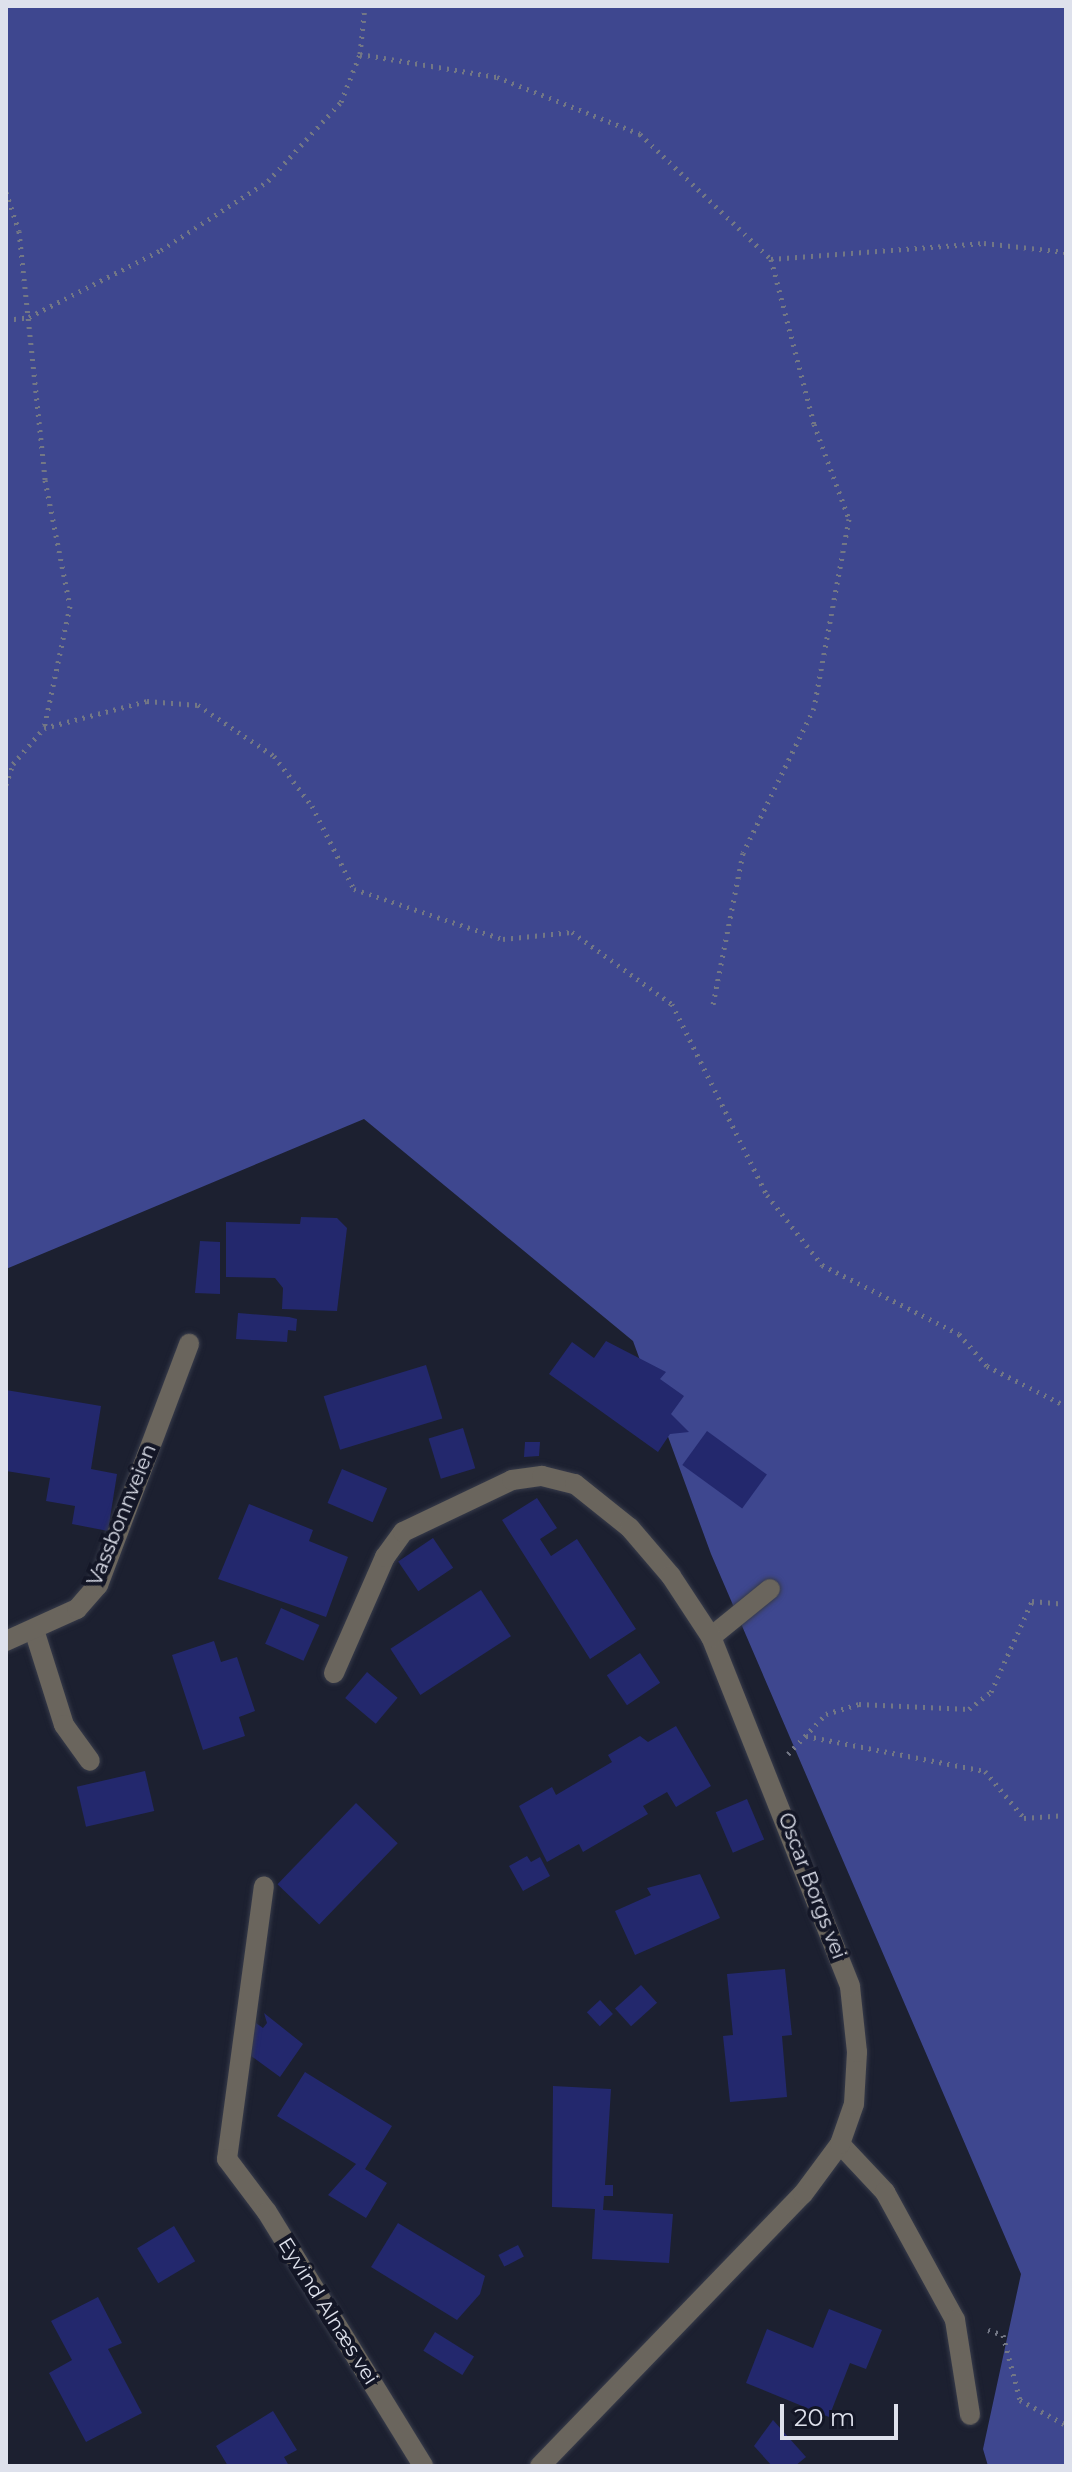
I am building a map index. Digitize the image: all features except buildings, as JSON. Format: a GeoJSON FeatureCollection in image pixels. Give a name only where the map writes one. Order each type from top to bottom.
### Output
{"type":"FeatureCollection","features":[{"type":"Feature","properties":{"kind":"street","name":"Vassbonnveien"},"geometry":{"type":"LineString","coordinates":[[6,1641],[35,1633],[77,1609],[98,1585],[189,1344]]}},
{"type":"Feature","properties":{"kind":"street","name":"Oscar Borgs vei"},"geometry":{"type":"LineString","coordinates":[[334,1673],[385,1557],[403,1532],[512,1480],[542,1476],[575,1484],[630,1528],[671,1576],[711,1637],[769,1774],[850,1986],[857,2052],[854,2104],[840,2144],[803,2194],[540,2466]]}},
{"type":"Feature","properties":{"kind":"street"},"geometry":{"type":"LineString","coordinates":[[711,1637],[770,1589]]}},
{"type":"Feature","properties":{"kind":"street"},"geometry":{"type":"LineString","coordinates":[[35,1633],[64,1725],[90,1761]]}},
{"type":"Feature","properties":{"kind":"street","name":"Eyvind Alnæs vei"},"geometry":{"type":"LineString","coordinates":[[264,1886],[227,2159],[267,2212],[423,2466]]}},
{"type":"Feature","properties":{"kind":"street"},"geometry":{"type":"LineString","coordinates":[[840,2144],[885,2192],[955,2320],[970,2415]]}},
{"type":"Feature","properties":{"kind":"path"},"geometry":{"type":"LineString","coordinates":[[6,320],[29,317],[161,250],[268,181],[341,102],[360,54],[365,6]]}},
{"type":"Feature","properties":{"kind":"path"},"geometry":{"type":"LineString","coordinates":[[360,54],[497,77],[640,134],[771,259],[814,424],[849,519],[814,708],[743,853],[712,1009]]}},
{"type":"Feature","properties":{"kind":"path"},"geometry":{"type":"LineString","coordinates":[[6,192],[19,231],[45,480],[70,606],[44,728],[13,764],[6,785]]}},
{"type":"Feature","properties":{"kind":"path"},"geometry":{"type":"LineString","coordinates":[[771,259],[984,243],[1066,252]]}},
{"type":"Feature","properties":{"kind":"path"},"geometry":{"type":"LineString","coordinates":[[44,728],[147,701],[198,705],[274,756],[312,806],[354,889],[503,939],[572,932],[672,1004],[767,1195],[822,1265],[947,1328],[987,1366],[1066,1406]]}},
{"type":"Feature","properties":{"kind":"path"},"geometry":{"type":"LineString","coordinates":[[769,1774],[826,1714],[859,1704],[969,1709],[991,1692],[1032,1601],[1066,1604]]}},
{"type":"Feature","properties":{"kind":"path"},"geometry":{"type":"LineString","coordinates":[[805,1735],[985,1771],[1024,1818],[1066,1815]]}},
{"type":"Feature","properties":{"kind":"path"},"geometry":{"type":"LineString","coordinates":[[955,2320],[1003,2335],[1020,2400],[1066,2425]]}},
{"type":"Feature","properties":{"kind":"shaded area"},"geometry":{"type":"Polygon","coordinates":[[[6,6],[1066,6],[1066,2466],[988,2466],[983,2449],[1021,2274],[711,1554],[633,1341],[364,1119],[6,1269],[6,6]]]}}]}
